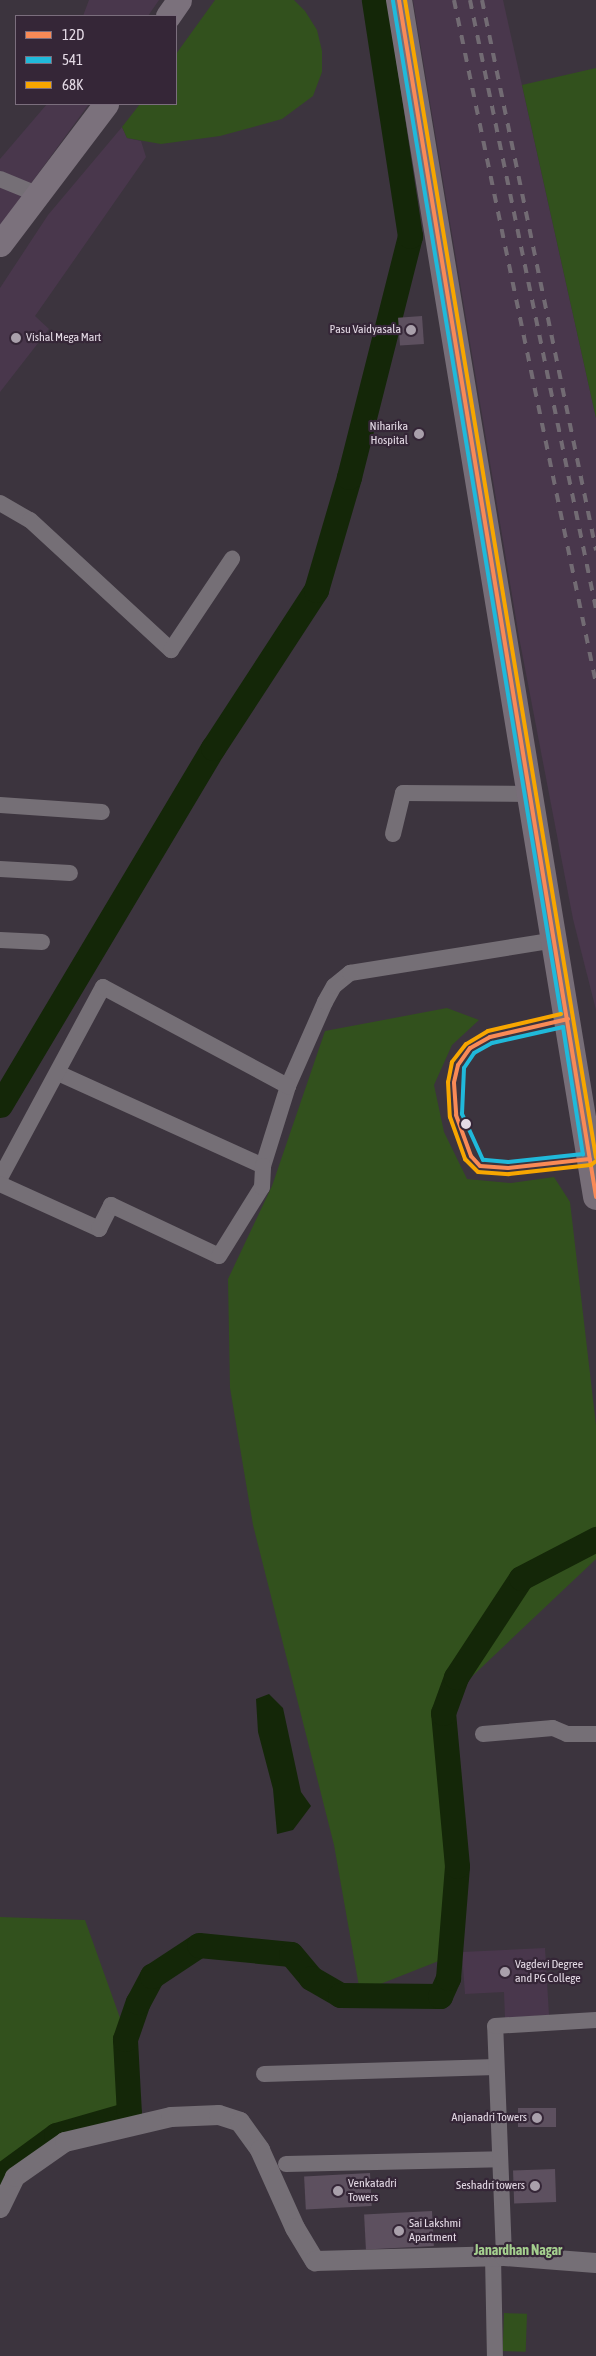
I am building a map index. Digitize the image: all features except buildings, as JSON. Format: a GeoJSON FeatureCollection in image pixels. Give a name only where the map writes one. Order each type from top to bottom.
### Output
{"type":"FeatureCollection","features":[{"type":"Feature","properties":{"kind":"highway"},"geometry":{"type":"LineString","coordinates":[[399,0],[532,794],[596,1197]]}},
{"type":"Feature","properties":{"kind":"main road"},"geometry":{"type":"LineString","coordinates":[[169,15],[179,0]]}},
{"type":"Feature","properties":{"kind":"main road"},"geometry":{"type":"LineString","coordinates":[[0,244],[39,195],[105,105]]}},
{"type":"Feature","properties":{"kind":"street"},"geometry":{"type":"LineString","coordinates":[[0,179],[39,195]]}},
{"type":"Feature","properties":{"kind":"street"},"geometry":{"type":"LineString","coordinates":[[0,503],[30,520],[171,650],[232,559]]}},
{"type":"Feature","properties":{"kind":"street"},"geometry":{"type":"LineString","coordinates":[[393,834],[403,793],[532,794]]}},
{"type":"Feature","properties":{"kind":"street"},"geometry":{"type":"LineString","coordinates":[[0,805],[102,812]]}},
{"type":"Feature","properties":{"kind":"street"},"geometry":{"type":"LineString","coordinates":[[0,869],[70,874]]}},
{"type":"Feature","properties":{"kind":"street"},"geometry":{"type":"LineString","coordinates":[[0,940],[42,942]]}},
{"type":"Feature","properties":{"kind":"street"},"geometry":{"type":"LineString","coordinates":[[0,1184],[99,1228],[111,1205],[219,1256],[262,1187],[263,1166],[288,1086],[334,986],[350,973],[556,940]]}},
{"type":"Feature","properties":{"kind":"street"},"geometry":{"type":"LineString","coordinates":[[0,1178],[103,987],[288,1086]]}},
{"type":"Feature","properties":{"kind":"street"},"geometry":{"type":"LineString","coordinates":[[58,1073],[263,1166]]}},
{"type":"Feature","properties":{"kind":"street"},"geometry":{"type":"LineString","coordinates":[[483,1734],[553,1728],[567,1734],[596,1734]]}},
{"type":"Feature","properties":{"kind":"street"},"geometry":{"type":"LineString","coordinates":[[495,2356],[500,2159],[495,2026],[596,2020]]}},
{"type":"Feature","properties":{"kind":"street"},"geometry":{"type":"LineString","coordinates":[[264,2074],[496,2067]]}},
{"type":"Feature","properties":{"kind":"street"},"geometry":{"type":"LineString","coordinates":[[0,2208],[15,2177],[65,2142],[171,2117],[218,2115],[240,2122],[260,2150],[295,2228],[315,2261],[498,2256],[596,2263]]}},
{"type":"Feature","properties":{"kind":"street"},"geometry":{"type":"LineString","coordinates":[[286,2164],[500,2159]]}},
{"type":"Feature","properties":{"kind":"shaded area"},"geometry":{"type":"Polygon","coordinates":[[[89,0],[159,0],[149,15],[83,15],[89,0]]]}},
{"type":"Feature","properties":{"kind":"shaded area"},"geometry":{"type":"Polygon","coordinates":[[[215,0],[294,0],[305,11],[317,30],[322,51],[322,72],[313,96],[282,119],[220,136],[161,144],[127,138],[122,127],[139,105],[178,105],[178,51],[215,0]]]}},
{"type":"Feature","properties":{"kind":"shaded area"},"geometry":{"type":"Polygon","coordinates":[[[413,0],[503,0],[596,418],[596,1010],[573,919],[519,637],[413,0]]]}},
{"type":"Feature","properties":{"kind":"shaded area"},"geometry":{"type":"Polygon","coordinates":[[[596,68],[596,418],[522,85],[596,68]]]}},
{"type":"Feature","properties":{"kind":"shaded area"},"geometry":{"type":"Polygon","coordinates":[[[46,105],[88,105],[0,226],[0,159],[46,105]]]}},
{"type":"Feature","properties":{"kind":"shaded area"},"geometry":{"type":"Polygon","coordinates":[[[122,127],[127,138],[141,141],[146,157],[35,316],[49,329],[0,392],[0,288],[48,215],[122,127]]]}},
{"type":"Feature","properties":{"kind":"shaded area"},"geometry":{"type":"Polygon","coordinates":[[[447,1008],[479,1020],[452,1045],[434,1085],[444,1132],[467,1179],[511,1183],[554,1177],[570,1202],[596,1425],[596,1559],[446,1701],[459,1953],[360,1992],[334,1845],[253,1525],[230,1388],[228,1279],[272,1186],[325,1031],[447,1008]]]}},
{"type":"Feature","properties":{"kind":"shaded area"},"geometry":{"type":"Polygon","coordinates":[[[269,1694],[283,1708],[301,1792],[311,1806],[293,1830],[277,1834],[273,1789],[258,1732],[256,1699],[269,1694]]]}},
{"type":"Feature","properties":{"kind":"shaded area"},"geometry":{"type":"Polygon","coordinates":[[[0,1917],[85,1920],[134,2057],[139,2116],[75,2122],[0,2168],[0,1917]]]}},
{"type":"Feature","properties":{"kind":"shaded area","name":"Vagdevi Degree and PG College"},"geometry":{"type":"Polygon","coordinates":[[[545,1948],[549,2015],[505,2018],[504,1992],[465,1994],[462,1952],[545,1948]]]}},
{"type":"Feature","properties":{"kind":"shaded area"},"geometry":{"type":"Polygon","coordinates":[[[504,2313],[527,2314],[526,2352],[503,2351],[504,2313]]]}},
{"type":"Feature","properties":{"kind":"waterway"},"geometry":{"type":"LineString","coordinates":[[0,1105],[213,748],[316,590],[349,477],[410,236],[374,0]]}},
{"type":"Feature","properties":{"kind":"waterway"},"geometry":{"type":"LineString","coordinates":[[0,2176],[56,2135],[129,2114],[125,2039],[138,2002],[152,1976],[199,1945],[291,1954],[311,1978],[340,1995],[440,1996],[448,1978],[457,1866],[443,1713],[456,1677],[521,1578],[596,1539]]}},
{"type":"Feature","properties":{"kind":"railway"},"geometry":{"type":"LineString","coordinates":[[454,0],[596,683]]}},
{"type":"Feature","properties":{"kind":"railway"},"geometry":{"type":"LineString","coordinates":[[470,0],[596,609]]}},
{"type":"Feature","properties":{"kind":"railway"},"geometry":{"type":"LineString","coordinates":[[482,0],[596,550]]}},
{"type":"Feature","properties":{"kind":"transit line","name":"12D"},"geometry":{"type":"LineString","coordinates":[[399,0],[596,1197]]}},
{"type":"Feature","properties":{"kind":"transit line","name":"68K"},"geometry":{"type":"LineString","coordinates":[[405,0],[596,1157]]}},
{"type":"Feature","properties":{"kind":"transit line","name":"541"},"geometry":{"type":"LineString","coordinates":[[393,1],[561,1014]]}},
{"type":"Feature","properties":{"kind":"transit line","name":"68K"},"geometry":{"type":"LineString","coordinates":[[561,1014],[488,1031],[466,1044],[452,1062],[448,1082],[450,1117],[465,1159],[478,1172],[509,1174],[591,1165],[596,1161]]}},
{"type":"Feature","properties":{"kind":"transit line","name":"12D"},"geometry":{"type":"LineString","coordinates":[[568,1019],[490,1037],[470,1048],[458,1065],[454,1083],[456,1115],[471,1156],[480,1166],[508,1168],[590,1159]]}},
{"type":"Feature","properties":{"kind":"transit line","name":"541"},"geometry":{"type":"LineString","coordinates":[[563,1027],[583,1154],[508,1162],[483,1160],[462,1114],[464,1068],[474,1053],[492,1043],[563,1027]]}},
{"type":"Feature","properties":{"kind":"place","name":"Pasu Vaidyasala"},"geometry":{"type":"Point","coordinates":[411,330]}},
{"type":"Feature","properties":{"kind":"place","name":"Vishal Mega Mart"},"geometry":{"type":"Point","coordinates":[16,338]}},
{"type":"Feature","properties":{"kind":"place","name":"Niharika Hospital"},"geometry":{"type":"Point","coordinates":[419,434]}},
{"type":"Feature","properties":{"kind":"place","name":"Vagdevi Degree and PG College"},"geometry":{"type":"Point","coordinates":[505,1972]}},
{"type":"Feature","properties":{"kind":"place","name":"Anjanadri Towers"},"geometry":{"type":"Point","coordinates":[537,2118]}},
{"type":"Feature","properties":{"kind":"place","name":"Seshadri towers"},"geometry":{"type":"Point","coordinates":[535,2186]}},
{"type":"Feature","properties":{"kind":"place","name":"Venkatadri Towers"},"geometry":{"type":"Point","coordinates":[338,2191]}},
{"type":"Feature","properties":{"kind":"place","name":"Sai Lakshmi Apartment"},"geometry":{"type":"Point","coordinates":[399,2231]}},
{"type":"Feature","properties":{"kind":"district","name":"Janardhan Nagar"},"geometry":{"type":"Point","coordinates":[518,2250]}}]}
